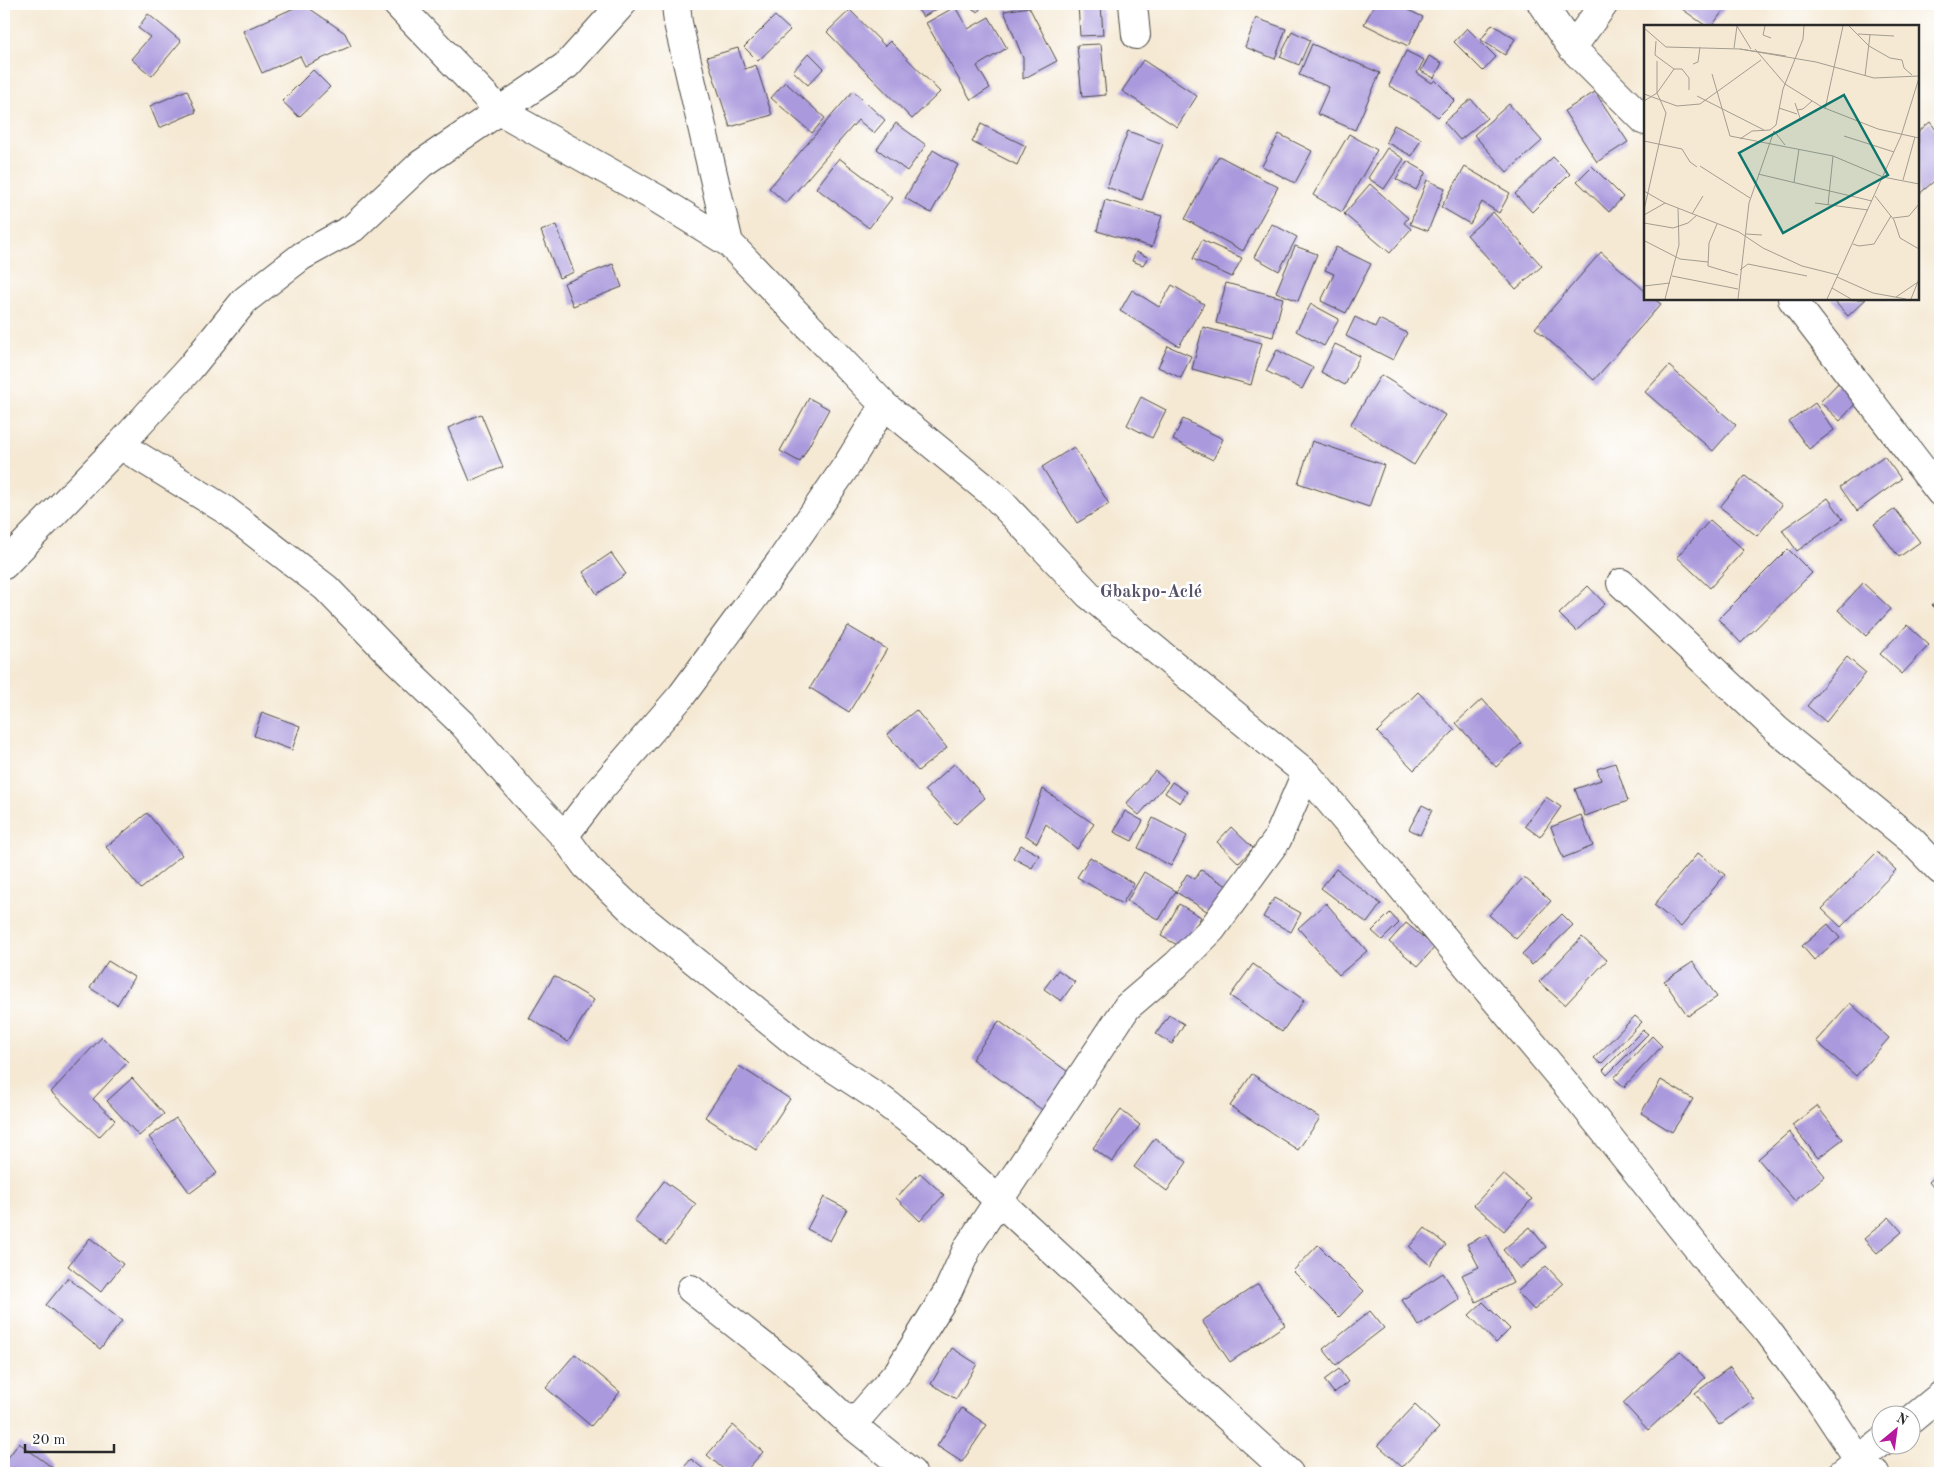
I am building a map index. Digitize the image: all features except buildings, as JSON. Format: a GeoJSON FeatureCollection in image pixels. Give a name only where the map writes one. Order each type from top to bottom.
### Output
{"type":"FeatureCollection","features":[{"type":"Feature","properties":{"kind":"street"},"geometry":{"type":"LineString","coordinates":[[397,4],[500,111],[656,198],[730,243],[884,405],[995,496],[1089,596],[1306,774],[1581,1102],[1710,1264],[1767,1330],[1820,1401],[1859,1469],[1872,1454]]}},
{"type":"Feature","properties":{"kind":"street"},"geometry":{"type":"LineString","coordinates":[[4,565],[120,445],[190,368],[245,300],[302,256],[354,228],[421,164],[567,65],[622,4]]}},
{"type":"Feature","properties":{"kind":"street"},"geometry":{"type":"LineString","coordinates":[[676,4],[678,23],[730,243]]}},
{"type":"Feature","properties":{"kind":"street"},"geometry":{"type":"LineString","coordinates":[[1133,4],[1136,35]]}},
{"type":"Feature","properties":{"kind":"street"},"geometry":{"type":"LineString","coordinates":[[1542,4],[1572,48],[1644,120]]}},
{"type":"Feature","properties":{"kind":"street"},"geometry":{"type":"LineString","coordinates":[[1572,48],[1604,4]]}},
{"type":"Feature","properties":{"kind":"street"},"geometry":{"type":"LineString","coordinates":[[1793,300],[1940,492]]}},
{"type":"Feature","properties":{"kind":"street"},"geometry":{"type":"LineString","coordinates":[[564,836],[597,793],[682,694],[780,562],[847,465],[884,405]]}},
{"type":"Feature","properties":{"kind":"street"},"geometry":{"type":"LineString","coordinates":[[120,445],[224,509],[326,588],[387,651],[463,724],[524,794],[564,836],[586,866],[632,910],[802,1047],[882,1100],[927,1134],[1079,1275],[1179,1373],[1289,1473]]}},
{"type":"Feature","properties":{"kind":"street"},"geometry":{"type":"LineString","coordinates":[[1621,583],[1776,729],[1911,840],[1940,870]]}},
{"type":"Feature","properties":{"kind":"street"},"geometry":{"type":"LineString","coordinates":[[852,1425],[898,1372],[948,1291],[968,1247],[1127,1007],[1176,965],[1212,929],[1277,840],[1306,774]]}},
{"type":"Feature","properties":{"kind":"street"},"geometry":{"type":"LineString","coordinates":[[691,1289],[790,1367],[852,1425],[912,1473]]}},
{"type":"Feature","properties":{"kind":"street"},"geometry":{"type":"LineString","coordinates":[[1922,1411],[1940,1396]]}},
{"type":"Feature","properties":{"kind":"district","name":"Gbakpo-Aclé"},"geometry":{"type":"Point","coordinates":[1151,591]}}]}
